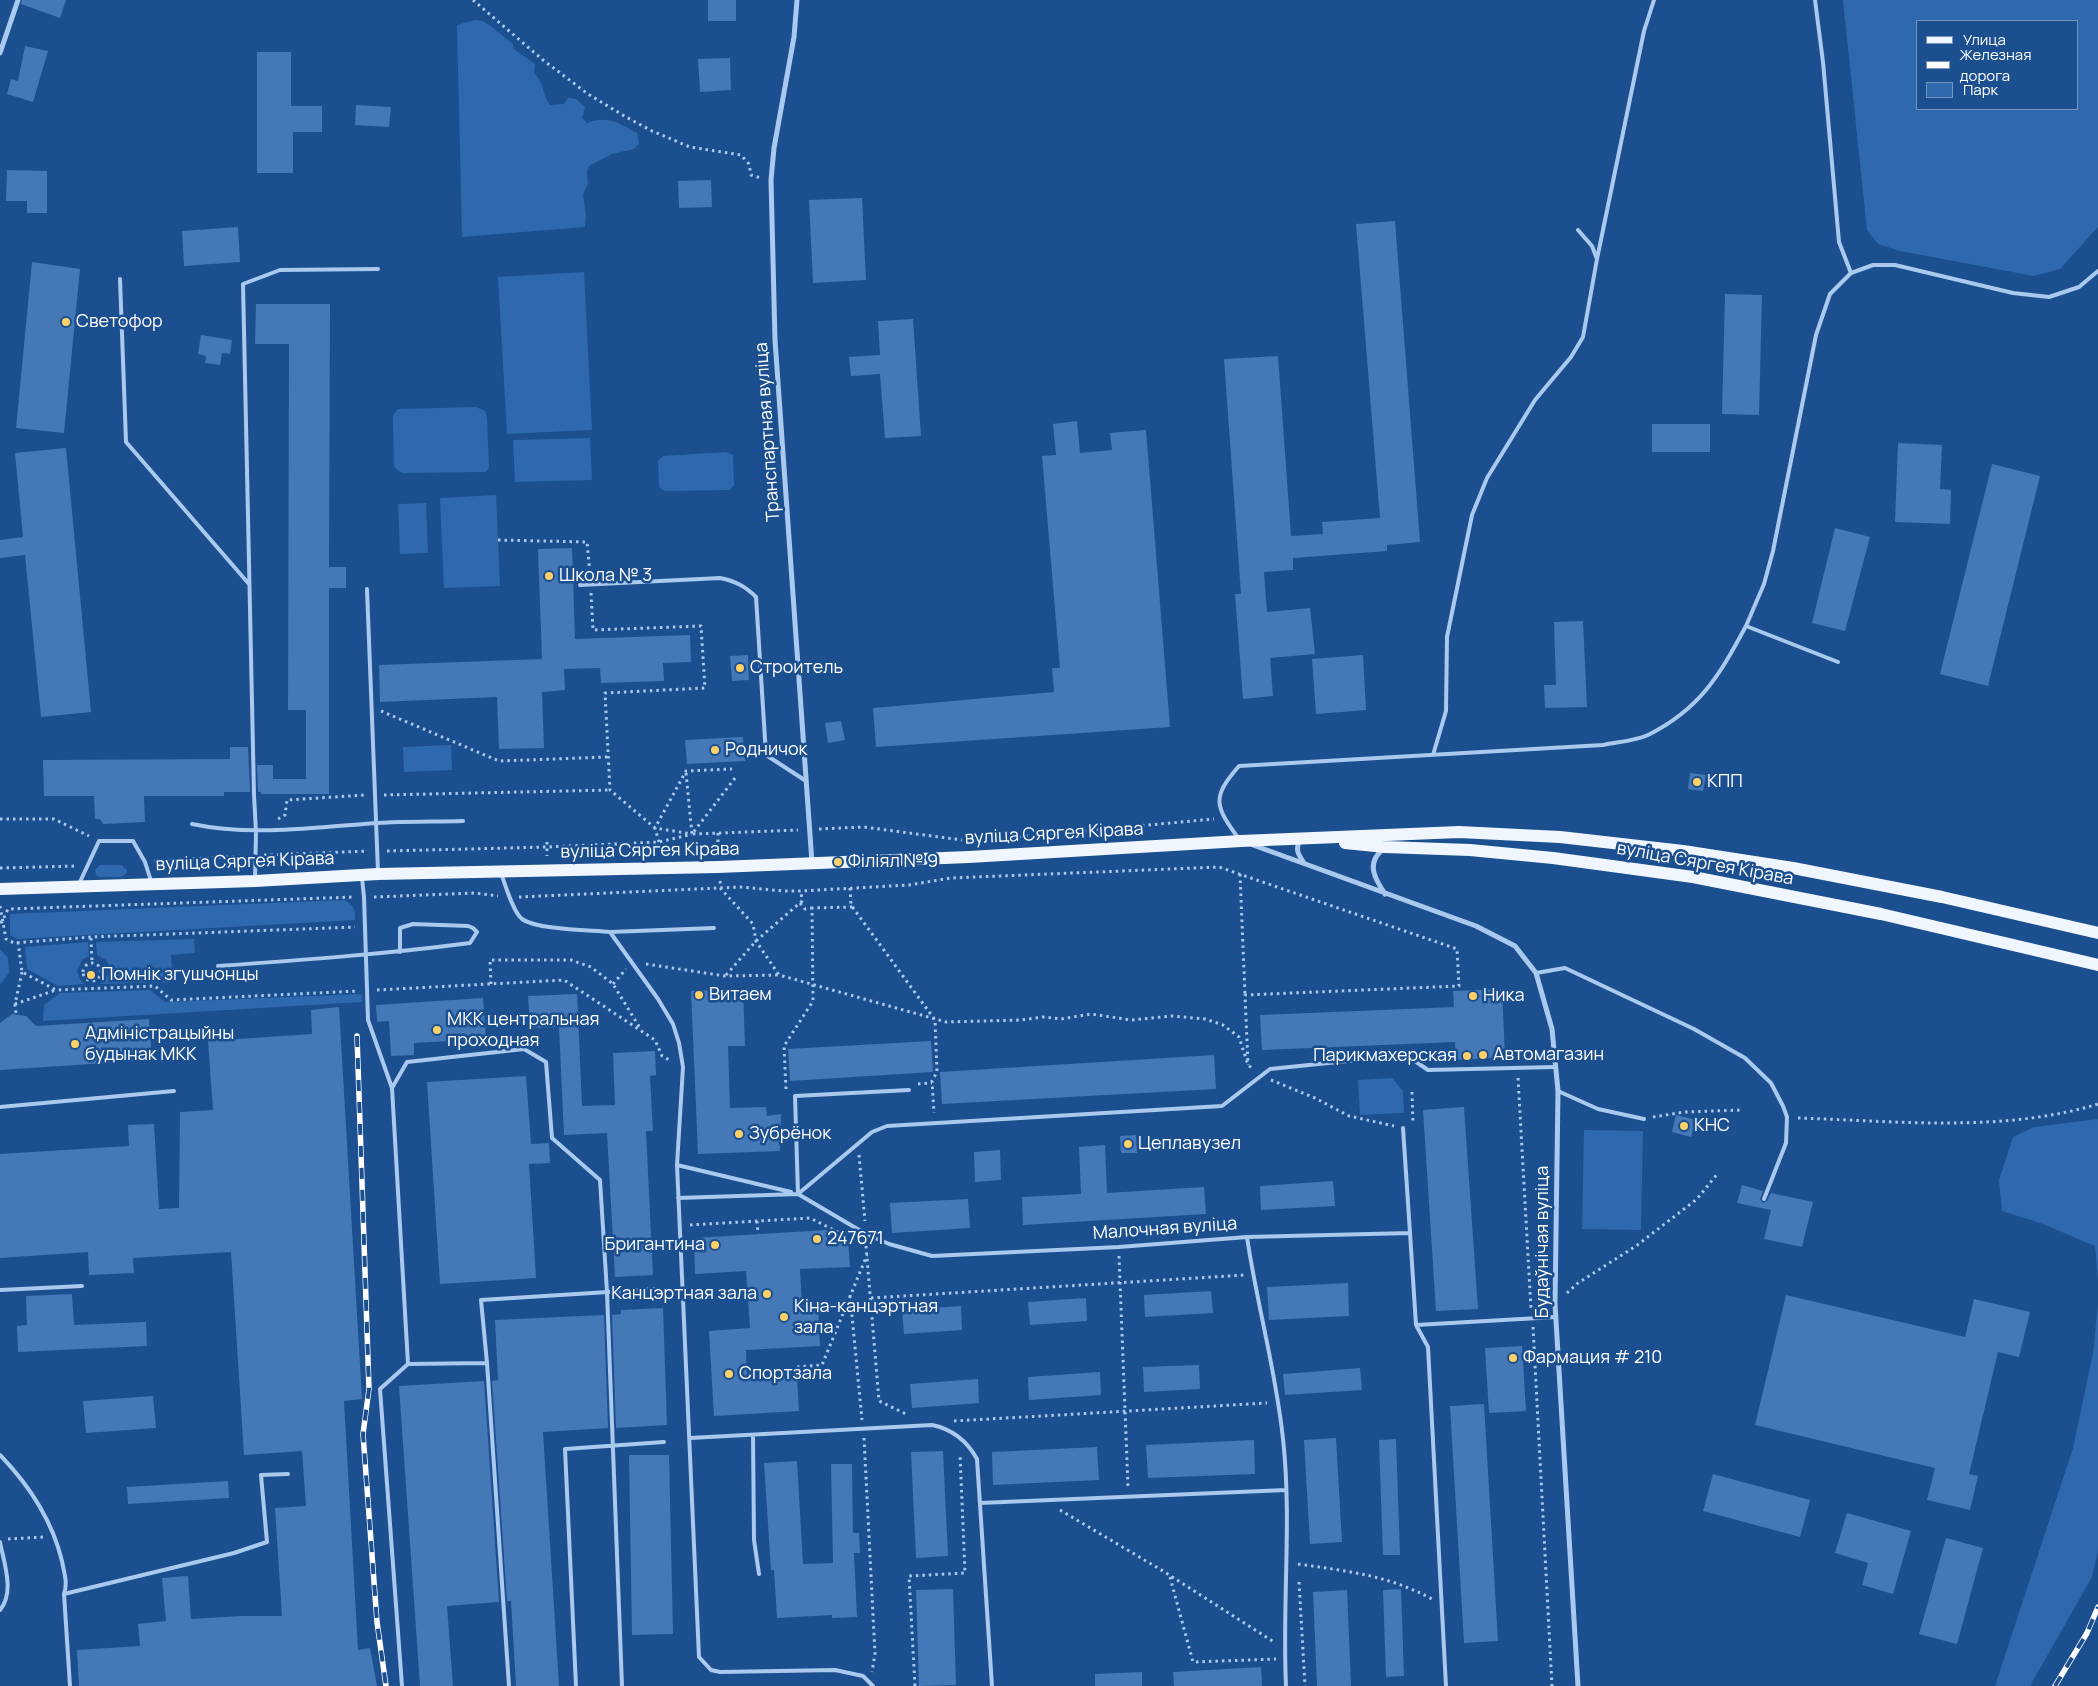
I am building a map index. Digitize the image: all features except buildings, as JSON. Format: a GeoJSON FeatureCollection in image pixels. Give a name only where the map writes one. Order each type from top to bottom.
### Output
{"type":"FeatureCollection","features":[{"type":"Feature","properties":{"kind":"main road","name":"вуліца Сяргея Кірава"},"geometry":{"type":"LineString","coordinates":[[0,889],[78,885],[255,881],[378,874],[709,867],[969,857],[1241,841],[1459,832],[1560,837],[1674,850],[1793,868],[1942,896],[2098,933]]}},
{"type":"Feature","properties":{"kind":"main road","name":"вуліца Сяргея Кірава"},"geometry":{"type":"LineString","coordinates":[[1300,839],[1385,847],[1470,850],[1553,858],[1693,877],[1881,914],[2098,965]]}},
{"type":"Feature","properties":{"kind":"street"},"geometry":{"type":"LineString","coordinates":[[0,53],[18,0]]}},
{"type":"Feature","properties":{"kind":"street","name":"Транспартная вуліца"},"geometry":{"type":"LineString","coordinates":[[797,0],[794,37],[774,148],[771,180],[775,340],[812,863]]}},
{"type":"Feature","properties":{"kind":"street"},"geometry":{"type":"LineString","coordinates":[[1300,839],[1297,846],[1297,854],[1305,864]]}},
{"type":"Feature","properties":{"kind":"street","name":"Будаўнічая вуліца"},"geometry":{"type":"LineString","coordinates":[[1241,841],[1476,926],[1515,946],[1536,973],[1552,1028],[1558,1090],[1555,1304],[1578,1686]]}},
{"type":"Feature","properties":{"kind":"street"},"geometry":{"type":"LineString","coordinates":[[1385,847],[1376,855],[1372,868],[1374,879],[1386,894]]}},
{"type":"Feature","properties":{"kind":"lane"},"geometry":{"type":"LineString","coordinates":[[1433,755],[1446,711],[1448,637],[1472,515],[1487,478],[1534,400],[1571,357],[1583,337],[1597,259],[1644,31],[1654,0]]}},
{"type":"Feature","properties":{"kind":"lane"},"geometry":{"type":"LineString","coordinates":[[1814,0],[1823,62],[1839,242],[1851,273]]}},
{"type":"Feature","properties":{"kind":"lane"},"geometry":{"type":"LineString","coordinates":[[1578,230],[1592,246],[1597,259]]}},
{"type":"Feature","properties":{"kind":"lane"},"geometry":{"type":"LineString","coordinates":[[1241,841],[1224,818],[1219,796],[1224,783],[1239,766],[1603,745],[1646,736],[1686,712],[1704,694],[1722,670],[1746,626],[1764,584],[1773,550],[1816,335],[1830,294],[1851,273],[1873,265],[1895,265],[2013,293],[2049,297],[2079,287],[2098,271]]}},
{"type":"Feature","properties":{"kind":"lane"},"geometry":{"type":"LineString","coordinates":[[255,881],[256,832],[243,284],[280,270],[378,269]]}},
{"type":"Feature","properties":{"kind":"lane"},"geometry":{"type":"LineString","coordinates":[[120,279],[126,442],[249,584]]}},
{"type":"Feature","properties":{"kind":"lane"},"geometry":{"type":"LineString","coordinates":[[580,585],[720,578],[736,581],[748,589],[756,597],[766,755],[806,781]]}},
{"type":"Feature","properties":{"kind":"lane"},"geometry":{"type":"LineString","coordinates":[[367,589],[378,874]]}},
{"type":"Feature","properties":{"kind":"lane"},"geometry":{"type":"LineString","coordinates":[[1746,626],[1838,662]]}},
{"type":"Feature","properties":{"kind":"lane"},"geometry":{"type":"LineString","coordinates":[[192,824],[219,830],[256,832],[375,823],[463,821]]}},
{"type":"Feature","properties":{"kind":"lane"},"geometry":{"type":"LineString","coordinates":[[78,885],[89,866],[99,841],[133,841],[145,862],[151,883]]}},
{"type":"Feature","properties":{"kind":"lane"},"geometry":{"type":"LineString","coordinates":[[500,871],[514,908],[521,918],[535,924],[610,932],[714,928]]}},
{"type":"Feature","properties":{"kind":"lane"},"geometry":{"type":"LineString","coordinates":[[362,876],[368,1020],[392,1088],[408,1364]]}},
{"type":"Feature","properties":{"kind":"lane"},"geometry":{"type":"LineString","coordinates":[[218,966],[366,956],[400,952],[470,943],[476,932],[468,926],[413,924],[400,928],[400,952]]}},
{"type":"Feature","properties":{"kind":"lane"},"geometry":{"type":"LineString","coordinates":[[610,932],[672,1024],[679,1042],[683,1067],[677,1165],[690,1438],[697,1648],[699,1657],[703,1664],[711,1670],[720,1672],[848,1671],[863,1676],[872,1684]]}},
{"type":"Feature","properties":{"kind":"lane"},"geometry":{"type":"LineString","coordinates":[[1536,973],[1565,968],[1694,1029],[1745,1058],[1771,1083],[1787,1117],[1786,1143],[1764,1199]]}},
{"type":"Feature","properties":{"kind":"lane"},"geometry":{"type":"LineString","coordinates":[[392,1088],[408,1062],[524,1049],[546,1062],[552,1138],[600,1180],[607,1292],[622,1686]]}},
{"type":"Feature","properties":{"kind":"lane"},"geometry":{"type":"LineString","coordinates":[[678,1198],[798,1194],[872,1132],[887,1126],[1222,1106],[1270,1069],[1406,1055],[1428,1070],[1555,1067]]}},
{"type":"Feature","properties":{"kind":"lane"},"geometry":{"type":"LineString","coordinates":[[798,1194],[795,1096],[909,1090]]}},
{"type":"Feature","properties":{"kind":"lane"},"geometry":{"type":"LineString","coordinates":[[1558,1090],[1598,1109],[1644,1119]]}},
{"type":"Feature","properties":{"kind":"lane"},"geometry":{"type":"LineString","coordinates":[[0,1107],[174,1091]]}},
{"type":"Feature","properties":{"kind":"lane"},"geometry":{"type":"LineString","coordinates":[[1403,1128],[1416,1325],[1428,1347],[1446,1686]]}},
{"type":"Feature","properties":{"kind":"lane","name":"Малочная вуліца"},"geometry":{"type":"LineString","coordinates":[[677,1165],[798,1194],[866,1234],[889,1244],[932,1256],[1119,1248],[1247,1237],[1278,1402],[1283,1440],[1286,1490],[1284,1648],[1286,1686]]}},
{"type":"Feature","properties":{"kind":"lane"},"geometry":{"type":"LineString","coordinates":[[1247,1237],[1410,1233]]}},
{"type":"Feature","properties":{"kind":"lane"},"geometry":{"type":"LineString","coordinates":[[0,1290],[82,1286]]}},
{"type":"Feature","properties":{"kind":"lane"},"geometry":{"type":"LineString","coordinates":[[508,1686],[488,1363],[481,1300],[656,1289]]}},
{"type":"Feature","properties":{"kind":"lane"},"geometry":{"type":"LineString","coordinates":[[1416,1325],[1556,1317]]}},
{"type":"Feature","properties":{"kind":"lane"},"geometry":{"type":"LineString","coordinates":[[402,1686],[380,1389],[408,1364],[488,1363]]}},
{"type":"Feature","properties":{"kind":"lane"},"geometry":{"type":"LineString","coordinates":[[690,1438],[932,1425],[951,1431],[970,1447],[977,1459],[992,1686]]}},
{"type":"Feature","properties":{"kind":"lane"},"geometry":{"type":"LineString","coordinates":[[753,1435],[754,1540],[759,1574]]}},
{"type":"Feature","properties":{"kind":"lane"},"geometry":{"type":"LineString","coordinates":[[576,1686],[565,1449],[664,1442]]}},
{"type":"Feature","properties":{"kind":"lane"},"geometry":{"type":"LineString","coordinates":[[0,1455],[34,1496],[56,1536],[67,1584],[64,1594],[70,1686]]}},
{"type":"Feature","properties":{"kind":"lane"},"geometry":{"type":"LineString","coordinates":[[64,1594],[267,1542],[261,1475],[288,1474]]}},
{"type":"Feature","properties":{"kind":"lane"},"geometry":{"type":"LineString","coordinates":[[980,1503],[1286,1490]]}},
{"type":"Feature","properties":{"kind":"lane"},"geometry":{"type":"LineString","coordinates":[[0,1541],[8,1586],[5,1605],[0,1610]]}},
{"type":"Feature","properties":{"kind":"path"},"geometry":{"type":"LineString","coordinates":[[472,0],[543,60],[588,94],[670,140],[690,147],[741,155],[749,164],[751,175],[771,180]]}},
{"type":"Feature","properties":{"kind":"path"},"geometry":{"type":"LineString","coordinates":[[498,540],[587,542],[593,630],[701,626],[706,688],[605,693],[610,790]]}},
{"type":"Feature","properties":{"kind":"path"},"geometry":{"type":"LineString","coordinates":[[371,707],[499,761],[608,757]]}},
{"type":"Feature","properties":{"kind":"path"},"geometry":{"type":"LineString","coordinates":[[686,771],[732,768]]}},
{"type":"Feature","properties":{"kind":"path"},"geometry":{"type":"LineString","coordinates":[[659,842],[655,828],[686,771]]}},
{"type":"Feature","properties":{"kind":"path"},"geometry":{"type":"LineString","coordinates":[[686,771],[692,834]]}},
{"type":"Feature","properties":{"kind":"path"},"geometry":{"type":"LineString","coordinates":[[692,834],[735,778]]}},
{"type":"Feature","properties":{"kind":"path"},"geometry":{"type":"LineString","coordinates":[[256,832],[285,815],[286,800],[375,795],[610,790],[655,828],[692,834]]}},
{"type":"Feature","properties":{"kind":"path"},"geometry":{"type":"LineString","coordinates":[[997,838],[1224,818]]}},
{"type":"Feature","properties":{"kind":"path"},"geometry":{"type":"LineString","coordinates":[[0,819],[54,819],[89,836]]}},
{"type":"Feature","properties":{"kind":"path"},"geometry":{"type":"LineString","coordinates":[[145,862],[255,855],[659,842],[692,834],[864,827],[967,841]]}},
{"type":"Feature","properties":{"kind":"path"},"geometry":{"type":"LineString","coordinates":[[0,868],[89,866]]}},
{"type":"Feature","properties":{"kind":"path"},"geometry":{"type":"LineString","coordinates":[[1,922],[8,909],[476,893],[511,897],[741,888],[783,892],[909,885],[951,878],[1219,866],[1457,950],[1459,986],[1245,995]]}},
{"type":"Feature","properties":{"kind":"path"},"geometry":{"type":"LineString","coordinates":[[613,984],[632,962],[726,976],[779,975],[946,1022],[1021,1020],[1043,1017],[1061,1019],[1086,1014],[1131,1020],[1172,1016],[1198,1018],[1223,1025],[1239,1037],[1248,1065],[1240,874]]}},
{"type":"Feature","properties":{"kind":"path"},"geometry":{"type":"LineString","coordinates":[[850,888],[853,907],[935,1020],[937,1072],[932,1081],[934,1123]]}},
{"type":"Feature","properties":{"kind":"path"},"geometry":{"type":"LineString","coordinates":[[721,889],[753,924],[756,941],[779,975]]}},
{"type":"Feature","properties":{"kind":"path"},"geometry":{"type":"LineString","coordinates":[[726,976],[756,941],[802,901],[801,891]]}},
{"type":"Feature","properties":{"kind":"path"},"geometry":{"type":"LineString","coordinates":[[800,903],[805,909],[853,907]]}},
{"type":"Feature","properties":{"kind":"path"},"geometry":{"type":"LineString","coordinates":[[0,906],[1,922],[5,927],[6,939],[14,943],[91,937],[365,927]]}},
{"type":"Feature","properties":{"kind":"path"},"geometry":{"type":"LineString","coordinates":[[786,1092],[784,1046],[813,1001],[812,908]]}},
{"type":"Feature","properties":{"kind":"path"},"geometry":{"type":"LineString","coordinates":[[91,937],[92,962]]}},
{"type":"Feature","properties":{"kind":"path"},"geometry":{"type":"LineString","coordinates":[[16,1014],[15,1004],[22,972],[18,942]]}},
{"type":"Feature","properties":{"kind":"path"},"geometry":{"type":"LineString","coordinates":[[491,984],[490,960],[571,960],[591,968],[613,984],[642,1030]]}},
{"type":"Feature","properties":{"kind":"path"},"geometry":{"type":"LineString","coordinates":[[92,962],[100,966],[102,972],[98,979],[92,981],[86,979],[83,974],[84,967],[92,962]]}},
{"type":"Feature","properties":{"kind":"path"},"geometry":{"type":"LineString","coordinates":[[22,972],[56,990]]}},
{"type":"Feature","properties":{"kind":"path"},"geometry":{"type":"LineString","coordinates":[[15,1004],[56,990],[92,988],[155,986],[171,1000],[564,980],[642,1030],[655,1040],[662,1056],[683,1067]]}},
{"type":"Feature","properties":{"kind":"path"},"geometry":{"type":"LineString","coordinates":[[92,981],[92,988]]}},
{"type":"Feature","properties":{"kind":"path"},"geometry":{"type":"LineString","coordinates":[[1517,1067],[1532,1311],[1522,1312]]}},
{"type":"Feature","properties":{"kind":"path"},"geometry":{"type":"LineString","coordinates":[[1261,1076],[1315,1098],[1350,1116],[1403,1128],[1414,1126],[1412,1092]]}},
{"type":"Feature","properties":{"kind":"path"},"geometry":{"type":"LineString","coordinates":[[1787,1117],[1942,1123],[2005,1120],[2073,1112],[2098,1104]]}},
{"type":"Feature","properties":{"kind":"path"},"geometry":{"type":"LineString","coordinates":[[1644,1119],[1685,1112],[1742,1110]]}},
{"type":"Feature","properties":{"kind":"path"},"geometry":{"type":"LineString","coordinates":[[858,1144],[879,1401],[932,1425]]}},
{"type":"Feature","properties":{"kind":"path"},"geometry":{"type":"LineString","coordinates":[[1555,1304],[1562,1300],[1578,1283],[1636,1246],[1697,1199],[1718,1173]]}},
{"type":"Feature","properties":{"kind":"path"},"geometry":{"type":"LineString","coordinates":[[679,1225],[810,1218],[842,1234]]}},
{"type":"Feature","properties":{"kind":"path"},"geometry":{"type":"LineString","coordinates":[[757,1221],[758,1234]]}},
{"type":"Feature","properties":{"kind":"path"},"geometry":{"type":"LineString","coordinates":[[859,1243],[867,1247]]}},
{"type":"Feature","properties":{"kind":"path"},"geometry":{"type":"LineString","coordinates":[[1119,1248],[1128,1496]]}},
{"type":"Feature","properties":{"kind":"path"},"geometry":{"type":"LineString","coordinates":[[797,1367],[822,1365],[868,1254]]}},
{"type":"Feature","properties":{"kind":"path"},"geometry":{"type":"LineString","coordinates":[[871,1298],[1253,1275]]}},
{"type":"Feature","properties":{"kind":"path"},"geometry":{"type":"LineString","coordinates":[[850,1295],[863,1429],[875,1654],[872,1684]]}},
{"type":"Feature","properties":{"kind":"path"},"geometry":{"type":"LineString","coordinates":[[1532,1319],[1552,1686]]}},
{"type":"Feature","properties":{"kind":"path"},"geometry":{"type":"LineString","coordinates":[[944,1421],[1278,1402]]}},
{"type":"Feature","properties":{"kind":"path"},"geometry":{"type":"LineString","coordinates":[[915,1686],[909,1576],[965,1573],[960,1451]]}},
{"type":"Feature","properties":{"kind":"path"},"geometry":{"type":"LineString","coordinates":[[1042,1500],[1169,1575],[1284,1648]]}},
{"type":"Feature","properties":{"kind":"path"},"geometry":{"type":"LineString","coordinates":[[0,1541],[56,1536]]}},
{"type":"Feature","properties":{"kind":"path"},"geometry":{"type":"LineString","coordinates":[[1298,1564],[1380,1577],[1409,1586],[1441,1604]]}},
{"type":"Feature","properties":{"kind":"path"},"geometry":{"type":"LineString","coordinates":[[1169,1575],[1193,1662],[1284,1658]]}},
{"type":"Feature","properties":{"kind":"green space"},"geometry":{"type":"Polygon","coordinates":[[[1843,0],[2098,0],[2098,227],[2060,269],[2034,276],[1900,251],[1878,244],[1867,230],[1843,0]]]}},
{"type":"Feature","properties":{"kind":"green space"},"geometry":{"type":"Polygon","coordinates":[[[475,20],[483,21],[492,27],[513,44],[514,49],[535,64],[534,73],[540,81],[545,97],[550,105],[564,104],[568,98],[576,99],[585,107],[582,118],[587,123],[600,120],[613,121],[637,133],[639,143],[634,149],[612,154],[589,166],[587,171],[588,184],[583,194],[586,216],[585,227],[462,237],[457,25],[475,20]]]}},
{"type":"Feature","properties":{"kind":"green space"},"geometry":{"type":"Polygon","coordinates":[[[584,272],[592,430],[507,434],[498,277],[584,272]]]}},
{"type":"Feature","properties":{"kind":"green space"},"geometry":{"type":"Polygon","coordinates":[[[476,407],[485,411],[487,418],[489,468],[485,472],[403,473],[394,466],[393,415],[398,409],[476,407]]]}},
{"type":"Feature","properties":{"kind":"green space"},"geometry":{"type":"Polygon","coordinates":[[[590,438],[592,480],[515,482],[513,440],[590,438]]]}},
{"type":"Feature","properties":{"kind":"green space"},"geometry":{"type":"Polygon","coordinates":[[[726,452],[733,455],[734,485],[730,490],[665,491],[659,487],[658,461],[663,456],[726,452]]]}},
{"type":"Feature","properties":{"kind":"green space"},"geometry":{"type":"Polygon","coordinates":[[[496,495],[500,586],[444,588],[440,498],[496,495]]]}},
{"type":"Feature","properties":{"kind":"green space"},"geometry":{"type":"Polygon","coordinates":[[[426,503],[428,553],[400,554],[398,504],[426,503]]]}},
{"type":"Feature","properties":{"kind":"green space"},"geometry":{"type":"Polygon","coordinates":[[[451,745],[452,770],[404,772],[403,747],[451,745]]]}},
{"type":"Feature","properties":{"kind":"green space"},"geometry":{"type":"Polygon","coordinates":[[[100,865],[122,865],[127,870],[127,873],[121,877],[99,877],[96,875],[95,870],[100,865]]]}},
{"type":"Feature","properties":{"kind":"green space"},"geometry":{"type":"Polygon","coordinates":[[[344,900],[350,903],[353,908],[355,920],[17,939],[10,935],[10,914],[344,900]]]}},
{"type":"Feature","properties":{"kind":"green space"},"geometry":{"type":"Polygon","coordinates":[[[194,939],[195,953],[171,955],[173,982],[100,984],[107,976],[109,967],[106,960],[97,955],[96,942],[194,939]]]}},
{"type":"Feature","properties":{"kind":"green space"},"geometry":{"type":"Polygon","coordinates":[[[88,942],[89,956],[82,960],[77,971],[81,981],[85,984],[58,986],[27,969],[25,947],[88,942]]]}},
{"type":"Feature","properties":{"kind":"green space"},"geometry":{"type":"Polygon","coordinates":[[[0,949],[8,958],[9,973],[0,985],[0,949]]]}},
{"type":"Feature","properties":{"kind":"green space"},"geometry":{"type":"Polygon","coordinates":[[[150,990],[165,1002],[361,994],[362,1002],[43,1021],[44,1005],[60,993],[150,990]]]}},
{"type":"Feature","properties":{"kind":"green space"},"geometry":{"type":"Polygon","coordinates":[[[1392,1078],[1403,1091],[1404,1113],[1360,1115],[1358,1080],[1392,1078]]]}},
{"type":"Feature","properties":{"kind":"green space"},"geometry":{"type":"Polygon","coordinates":[[[2098,1119],[2098,1279],[2095,1246],[2043,1224],[2002,1211],[1999,1180],[2013,1137],[2034,1127],[2098,1119]]]}},
{"type":"Feature","properties":{"kind":"green space"},"geometry":{"type":"Polygon","coordinates":[[[1584,1130],[1643,1131],[1641,1230],[1582,1229],[1584,1130]]]}},
{"type":"Feature","properties":{"kind":"green space"},"geometry":{"type":"Polygon","coordinates":[[[2098,1303],[2098,1551],[2092,1577],[2030,1686],[1995,1686],[2073,1448],[2093,1353],[2098,1303]]]}},
{"type":"Feature","properties":{"kind":"railway"},"geometry":{"type":"LineString","coordinates":[[357,1036],[369,1389],[363,1434],[377,1622],[386,1686]]}},
{"type":"Feature","properties":{"kind":"railway"},"geometry":{"type":"LineString","coordinates":[[2055,1686],[2087,1633],[2098,1607]]}},
{"type":"Feature","properties":{"kind":"place","name":"Светофор"},"geometry":{"type":"Point","coordinates":[66,322]}},
{"type":"Feature","properties":{"kind":"place","name":"Школа № 3"},"geometry":{"type":"Point","coordinates":[549,576]}},
{"type":"Feature","properties":{"kind":"place","name":"Строитель"},"geometry":{"type":"Point","coordinates":[740,668]}},
{"type":"Feature","properties":{"kind":"place","name":"Родничок"},"geometry":{"type":"Point","coordinates":[715,750]}},
{"type":"Feature","properties":{"kind":"place","name":"КПП"},"geometry":{"type":"Point","coordinates":[1697,782]}},
{"type":"Feature","properties":{"kind":"place","name":"Філіял № 9"},"geometry":{"type":"Point","coordinates":[838,862]}},
{"type":"Feature","properties":{"kind":"place","name":"Помнік згушчонцы"},"geometry":{"type":"Point","coordinates":[91,975]}},
{"type":"Feature","properties":{"kind":"place","name":"Витаем"},"geometry":{"type":"Point","coordinates":[699,995]}},
{"type":"Feature","properties":{"kind":"place","name":"Ника"},"geometry":{"type":"Point","coordinates":[1473,996]}},
{"type":"Feature","properties":{"kind":"place","name":"МКК центральная проходная"},"geometry":{"type":"Point","coordinates":[437,1030]}},
{"type":"Feature","properties":{"kind":"place","name":"Адміністрацыйны будынак МКК"},"geometry":{"type":"Point","coordinates":[75,1044]}},
{"type":"Feature","properties":{"kind":"place","name":"Автомагазин"},"geometry":{"type":"Point","coordinates":[1483,1055]}},
{"type":"Feature","properties":{"kind":"place","name":"Парикмахерская"},"geometry":{"type":"Point","coordinates":[1467,1056]}},
{"type":"Feature","properties":{"kind":"place","name":"КНС"},"geometry":{"type":"Point","coordinates":[1684,1126]}},
{"type":"Feature","properties":{"kind":"place","name":"Зубрёнок"},"geometry":{"type":"Point","coordinates":[739,1134]}},
{"type":"Feature","properties":{"kind":"place","name":"Цеплавузел"},"geometry":{"type":"Point","coordinates":[1128,1144]}},
{"type":"Feature","properties":{"kind":"place","name":"247671"},"geometry":{"type":"Point","coordinates":[817,1239]}},
{"type":"Feature","properties":{"kind":"place","name":"Бригантина"},"geometry":{"type":"Point","coordinates":[715,1245]}},
{"type":"Feature","properties":{"kind":"place","name":"Канцэртная зала"},"geometry":{"type":"Point","coordinates":[767,1294]}},
{"type":"Feature","properties":{"kind":"place","name":"Кіна-канцэртная зала"},"geometry":{"type":"Point","coordinates":[784,1317]}},
{"type":"Feature","properties":{"kind":"place","name":"Фармация # 210"},"geometry":{"type":"Point","coordinates":[1513,1358]}},
{"type":"Feature","properties":{"kind":"place","name":"Спортзала"},"geometry":{"type":"Point","coordinates":[729,1374]}}]}
